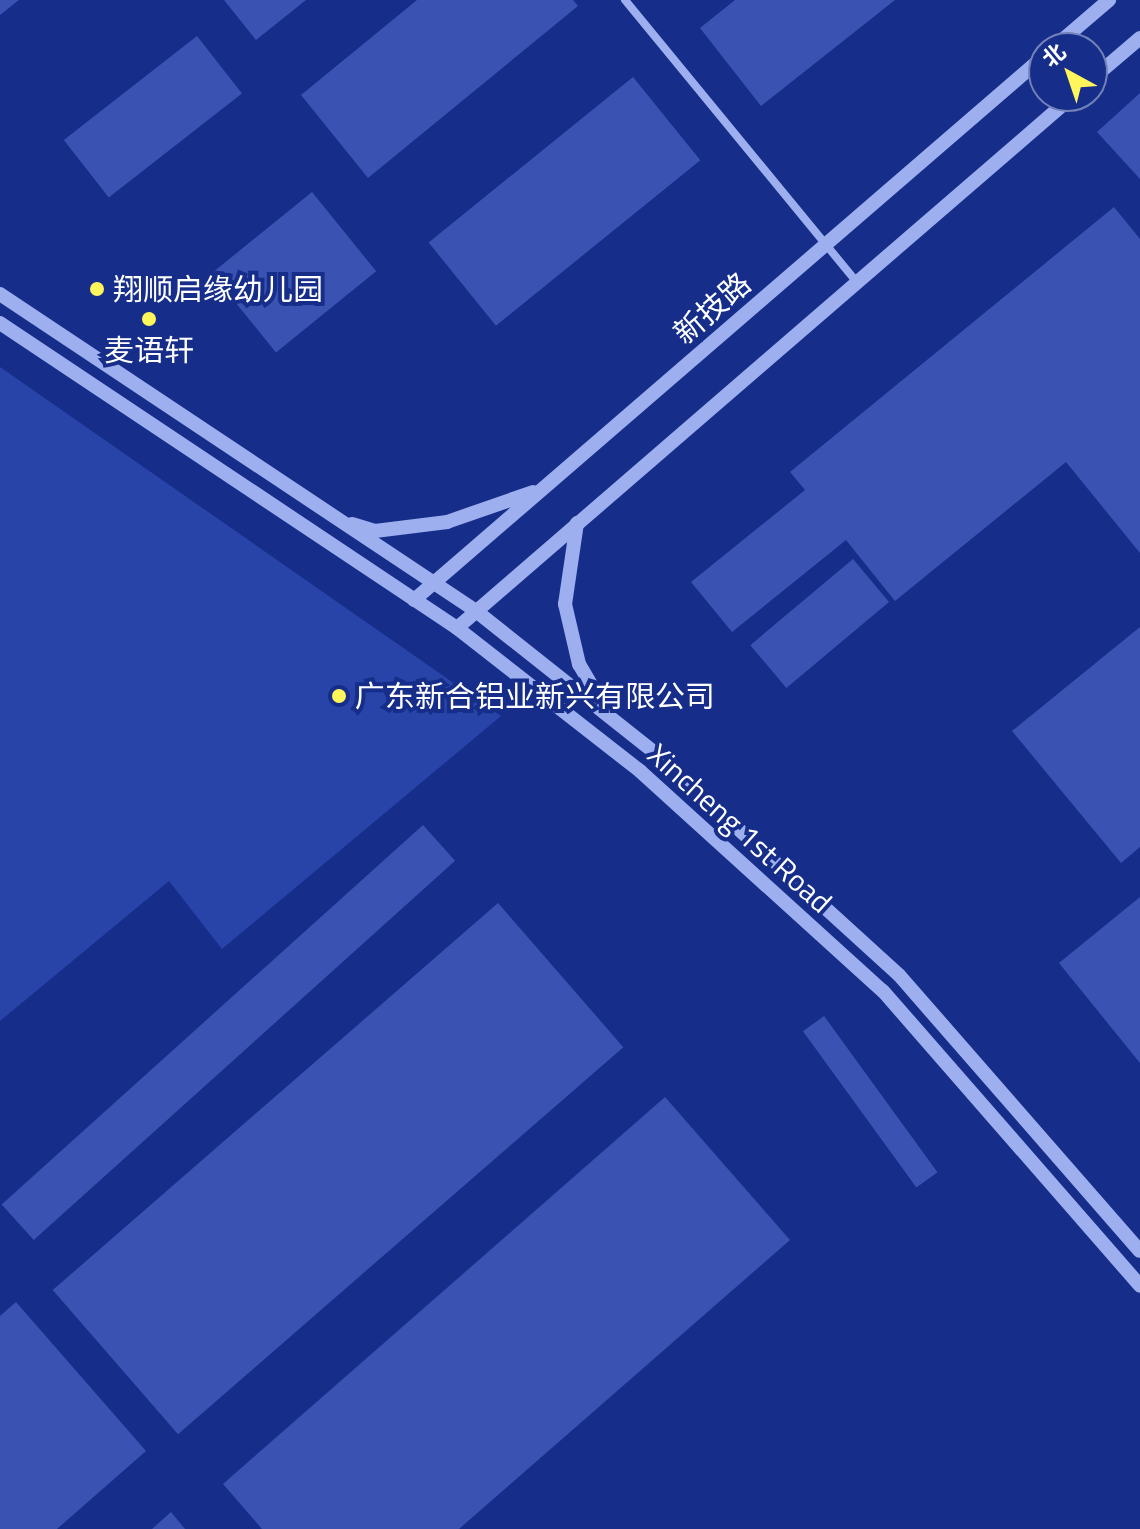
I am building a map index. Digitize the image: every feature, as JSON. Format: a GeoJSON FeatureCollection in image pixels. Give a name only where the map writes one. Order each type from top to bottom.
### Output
{"type":"FeatureCollection","features":[{"type":"Feature","properties":{"kind":"street"},"geometry":{"type":"LineString","coordinates":[[625,0],[857,282]]}},
{"type":"Feature","properties":{"kind":"street"},"geometry":{"type":"LineString","coordinates":[[1072,32],[1109,0]]}},
{"type":"Feature","properties":{"kind":"street"},"geometry":{"type":"LineString","coordinates":[[1108,65],[1140,38]]}},
{"type":"Feature","properties":{"kind":"street","name":"新技路"},"geometry":{"type":"LineString","coordinates":[[414,600],[1028,70]]}},
{"type":"Feature","properties":{"kind":"street"},"geometry":{"type":"LineString","coordinates":[[457,628],[1054,112]]}},
{"type":"Feature","properties":{"kind":"street","name":"Xincheng 1st Road"},"geometry":{"type":"LineString","coordinates":[[0,294],[476,611],[611,717],[899,975],[1140,1251]]}},
{"type":"Feature","properties":{"kind":"street","name":"Xincheng 1st Road"},"geometry":{"type":"LineString","coordinates":[[0,323],[457,628],[640,771],[883,991],[1140,1286]]}},
{"type":"Feature","properties":{"kind":"street"},"geometry":{"type":"LineString","coordinates":[[333,518],[375,531],[447,522],[541,490]]}},
{"type":"Feature","properties":{"kind":"street"},"geometry":{"type":"LineString","coordinates":[[577,523],[565,604],[579,664],[611,717]]}},
{"type":"Feature","properties":{"kind":"shaded area"},"geometry":{"type":"Polygon","coordinates":[[[0,367],[501,716],[222,949],[169,881],[0,1021],[0,367]]]}},
{"type":"Feature","properties":{"kind":"building"},"geometry":{"type":"Polygon","coordinates":[[[0,0],[19,0],[0,15],[0,0]]]}},
{"type":"Feature","properties":{"kind":"building"},"geometry":{"type":"Polygon","coordinates":[[[224,0],[306,0],[256,40],[224,0]]]}},
{"type":"Feature","properties":{"kind":"building"},"geometry":{"type":"Polygon","coordinates":[[[417,0],[573,0],[578,6],[368,178],[301,95],[417,0]]]}},
{"type":"Feature","properties":{"kind":"building"},"geometry":{"type":"Polygon","coordinates":[[[735,0],[895,0],[761,106],[700,28],[735,0]]]}},
{"type":"Feature","properties":{"kind":"building"},"geometry":{"type":"Polygon","coordinates":[[[197,36],[242,94],[109,198],[64,140],[197,36]]]}},
{"type":"Feature","properties":{"kind":"building"},"geometry":{"type":"Polygon","coordinates":[[[633,77],[700,160],[496,326],[429,243],[633,77]]]}},
{"type":"Feature","properties":{"kind":"building"},"geometry":{"type":"Polygon","coordinates":[[[1140,93],[1140,179],[1097,132],[1140,93]]]}},
{"type":"Feature","properties":{"kind":"building"},"geometry":{"type":"Polygon","coordinates":[[[312,192],[376,271],[276,352],[212,273],[312,192]]]}},
{"type":"Feature","properties":{"kind":"building"},"geometry":{"type":"Polygon","coordinates":[[[1114,207],[1140,239],[1140,553],[1066,462],[895,601],[846,540],[732,632],[691,582],[805,490],[790,472],[1114,207]]]}},
{"type":"Feature","properties":{"kind":"building"},"geometry":{"type":"Polygon","coordinates":[[[853,559],[889,602],[786,688],[750,645],[853,559]]]}},
{"type":"Feature","properties":{"kind":"building"},"geometry":{"type":"Polygon","coordinates":[[[1140,627],[1140,847],[1121,863],[1012,731],[1140,627]]]}},
{"type":"Feature","properties":{"kind":"building"},"geometry":{"type":"Polygon","coordinates":[[[423,825],[455,861],[34,1240],[2,1204],[423,825]]]}},
{"type":"Feature","properties":{"kind":"building"},"geometry":{"type":"Polygon","coordinates":[[[1140,897],[1140,1063],[1059,963],[1140,897]]]}},
{"type":"Feature","properties":{"kind":"building"},"geometry":{"type":"Polygon","coordinates":[[[498,903],[623,1047],[178,1434],[53,1290],[498,903]]]}},
{"type":"Feature","properties":{"kind":"building"},"geometry":{"type":"Polygon","coordinates":[[[824,1016],[937,1172],[916,1187],[803,1031],[824,1016]]]}},
{"type":"Feature","properties":{"kind":"building"},"geometry":{"type":"Polygon","coordinates":[[[665,1097],[790,1240],[459,1529],[262,1529],[223,1484],[665,1097]]]}},
{"type":"Feature","properties":{"kind":"building"},"geometry":{"type":"Polygon","coordinates":[[[16,1302],[146,1451],[57,1529],[0,1529],[0,1316],[16,1302]]]}},
{"type":"Feature","properties":{"kind":"building"},"geometry":{"type":"Polygon","coordinates":[[[171,1512],[185,1529],[152,1529],[171,1512]]]}},
{"type":"Feature","properties":{"kind":"place","name":"翔顺启缘幼儿园"},"geometry":{"type":"Point","coordinates":[97,289]}},
{"type":"Feature","properties":{"kind":"place","name":"麦语轩"},"geometry":{"type":"Point","coordinates":[149,319]}},
{"type":"Feature","properties":{"kind":"place","name":"广东新合铝业新兴有限公司"},"geometry":{"type":"Point","coordinates":[339,696]}}]}
